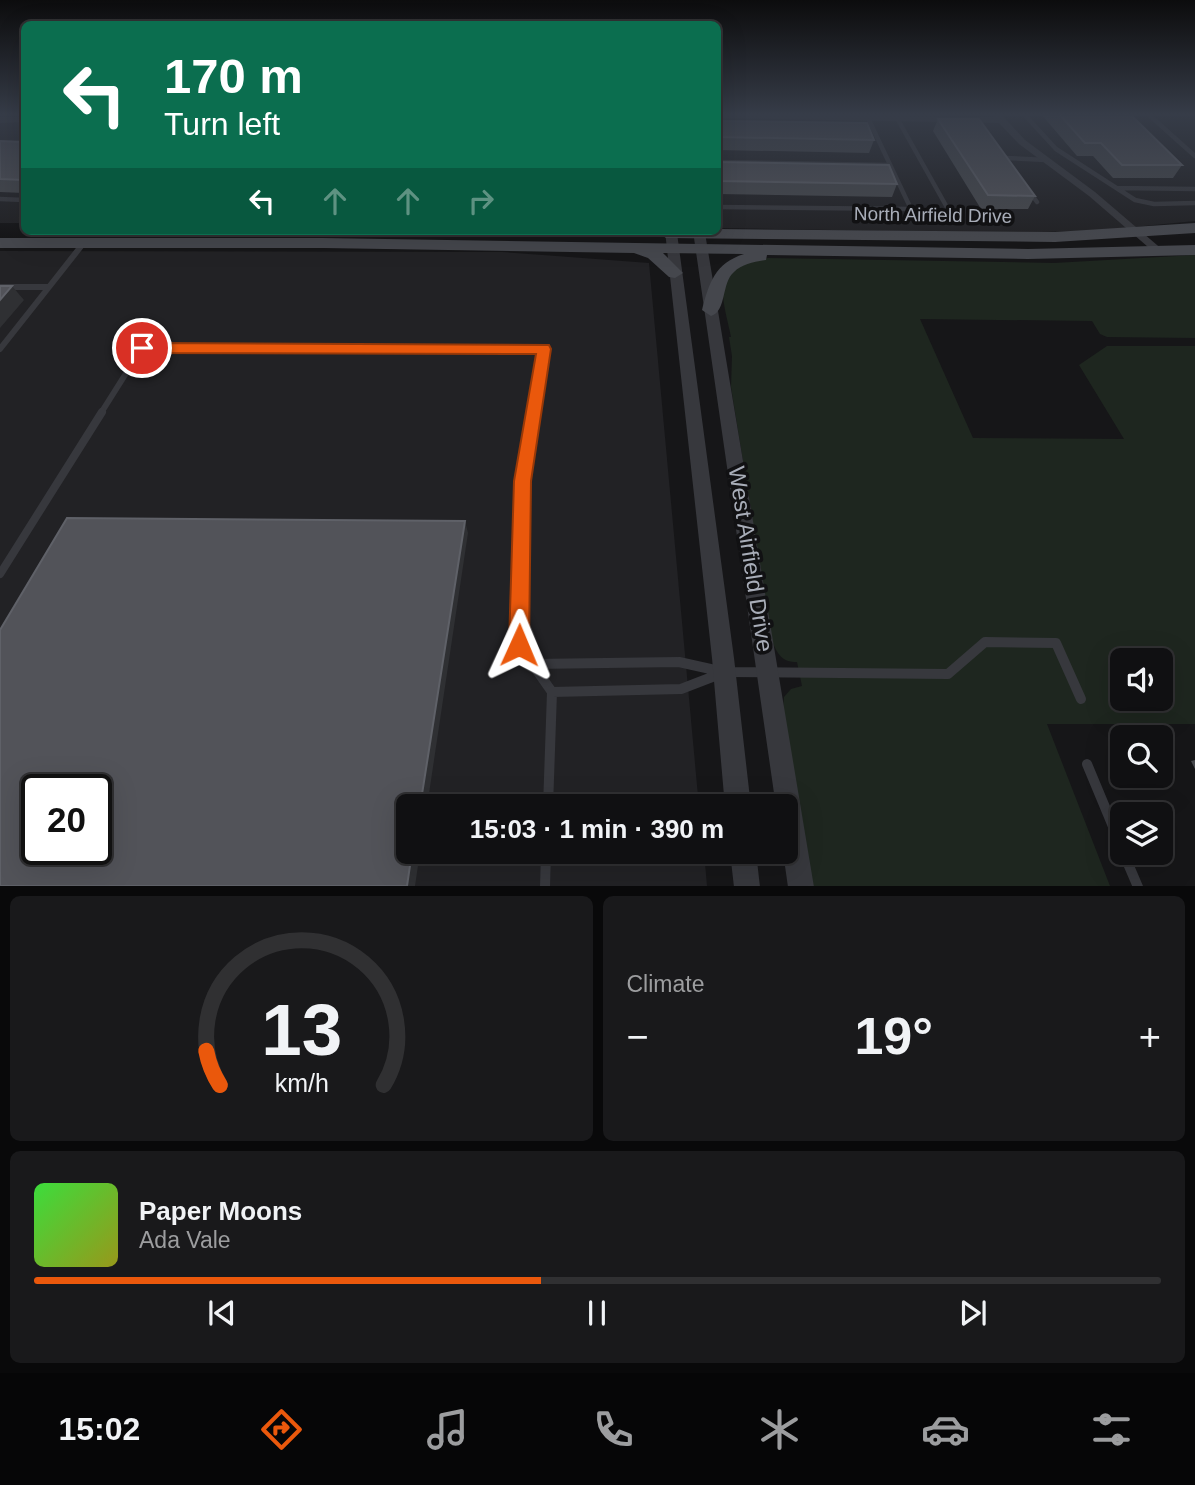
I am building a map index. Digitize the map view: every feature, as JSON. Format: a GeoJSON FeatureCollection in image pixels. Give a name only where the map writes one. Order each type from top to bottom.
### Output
{"type":"FeatureCollection","features":[{"type":"Feature","properties":{"kind":"main road","name":"North Airfield Drive"},"geometry":{"type":"LineString","coordinates":[[671,240],[1017,237],[1137,234],[1195,228]]}},
{"type":"Feature","properties":{"kind":"main road"},"geometry":{"type":"LineString","coordinates":[[0,231],[21,231]]}},
{"type":"Feature","properties":{"kind":"main road"},"geometry":{"type":"LineString","coordinates":[[597,235],[671,240]]}},
{"type":"Feature","properties":{"kind":"main road"},"geometry":{"type":"LineString","coordinates":[[0,243],[527,245],[671,240]]}},
{"type":"Feature","properties":{"kind":"main road","name":"North Airfield Drive"},"geometry":{"type":"LineString","coordinates":[[699,240],[856,251],[1095,254],[1195,250]]}},
{"type":"Feature","properties":{"kind":"main road"},"geometry":{"type":"LineString","coordinates":[[527,245],[641,251],[654,254],[675,273]]}},
{"type":"Feature","properties":{"kind":"main road"},"geometry":{"type":"LineString","coordinates":[[711,310],[717,282],[731,263],[759,256],[856,251]]}},
{"type":"Feature","properties":{"kind":"street"},"geometry":{"type":"LineString","coordinates":[[1040,155],[1092,194],[1159,251]]}},
{"type":"Feature","properties":{"kind":"street","name":"West Airfield Drive"},"geometry":{"type":"LineString","coordinates":[[671,240],[737,794]]}},
{"type":"Feature","properties":{"kind":"street","name":"West Airfield Drive"},"geometry":{"type":"LineString","coordinates":[[699,240],[801,886]]}},
{"type":"Feature","properties":{"kind":"street"},"geometry":{"type":"LineString","coordinates":[[744,864],[747,886]]}},
{"type":"Feature","properties":{"kind":"lane"},"geometry":{"type":"LineString","coordinates":[[721,207],[911,209],[885,155]]}},
{"type":"Feature","properties":{"kind":"lane"},"geometry":{"type":"LineString","coordinates":[[918,155],[949,211]]}},
{"type":"Feature","properties":{"kind":"lane"},"geometry":{"type":"LineString","coordinates":[[1004,155],[1014,169]]}},
{"type":"Feature","properties":{"kind":"lane"},"geometry":{"type":"LineString","coordinates":[[1066,155],[1143,203],[1195,204]]}},
{"type":"Feature","properties":{"kind":"lane"},"geometry":{"type":"LineString","coordinates":[[1006,158],[1046,160]]}},
{"type":"Feature","properties":{"kind":"lane"},"geometry":{"type":"LineString","coordinates":[[721,162],[890,165]]}},
{"type":"Feature","properties":{"kind":"lane"},"geometry":{"type":"LineString","coordinates":[[1021,180],[1037,202]]}},
{"type":"Feature","properties":{"kind":"lane"},"geometry":{"type":"LineString","coordinates":[[1116,188],[1195,188]]}},
{"type":"Feature","properties":{"kind":"lane"},"geometry":{"type":"LineString","coordinates":[[0,199],[21,200]]}},
{"type":"Feature","properties":{"kind":"lane"},"geometry":{"type":"LineString","coordinates":[[0,349],[84,243]]}},
{"type":"Feature","properties":{"kind":"lane"},"geometry":{"type":"LineString","coordinates":[[0,287],[49,287]]}},
{"type":"Feature","properties":{"kind":"lane"},"geometry":{"type":"LineString","coordinates":[[0,574],[142,348],[544,349],[522,481],[519,645],[552,692],[548,794]]}},
{"type":"Feature","properties":{"kind":"lane"},"geometry":{"type":"LineString","coordinates":[[533,664],[679,662],[724,672],[948,674],[985,642],[1056,643],[1081,699]]}},
{"type":"Feature","properties":{"kind":"lane"},"geometry":{"type":"LineString","coordinates":[[552,692],[681,689],[724,672]]}},
{"type":"Feature","properties":{"kind":"lane"},"geometry":{"type":"LineString","coordinates":[[1087,764],[1110,819]]}},
{"type":"Feature","properties":{"kind":"lane"},"geometry":{"type":"LineString","coordinates":[[545,886],[546,864]]}},
{"type":"Feature","properties":{"kind":"lane"},"geometry":{"type":"LineString","coordinates":[[1129,865],[1138,886]]}},
{"type":"Feature","properties":{"kind":"shaded area"},"geometry":{"type":"Polygon","coordinates":[[[0,155],[21,155],[21,223],[0,223],[0,155]]]}},
{"type":"Feature","properties":{"kind":"shaded area"},"geometry":{"type":"Polygon","coordinates":[[[721,155],[1195,155],[1195,221],[1093,231],[996,233],[721,228],[721,155]]]}},
{"type":"Feature","properties":{"kind":"shaded area"},"geometry":{"type":"Polygon","coordinates":[[[0,251],[503,252],[649,263],[698,794],[396,794],[396,864],[705,864],[707,886],[0,886],[0,251]]]}},
{"type":"Feature","properties":{"kind":"shaded area"},"geometry":{"type":"Polygon","coordinates":[[[1195,255],[1195,338],[1107,337],[1100,334],[1092,321],[920,319],[973,438],[1124,439],[1079,365],[1107,346],[1195,346],[1195,724],[1047,724],[1110,886],[812,886],[783,710],[784,697],[791,689],[802,686],[797,662],[781,657],[772,641],[731,387],[731,337],[723,296],[727,276],[735,268],[768,258],[1054,263],[1195,255]]]}},
{"type":"Feature","properties":{"kind":"building"},"geometry":{"type":"Polygon","coordinates":[[[0,155],[21,155],[21,180],[0,179],[0,155]]]}},
{"type":"Feature","properties":{"kind":"building"},"geometry":{"type":"Polygon","coordinates":[[[962,155],[1005,155],[1035,196],[988,195],[962,155]]]}},
{"type":"Feature","properties":{"kind":"building"},"geometry":{"type":"Polygon","coordinates":[[[1113,155],[1172,155],[1182,165],[1122,165],[1113,155]]]}},
{"type":"Feature","properties":{"kind":"building"},"geometry":{"type":"Polygon","coordinates":[[[721,162],[889,165],[897,184],[721,181],[721,162]]]}},
{"type":"Feature","properties":{"kind":"building"},"geometry":{"type":"Polygon","coordinates":[[[0,286],[12,286],[0,300],[0,286]]]}},
{"type":"Feature","properties":{"kind":"building"},"geometry":{"type":"Polygon","coordinates":[[[67,518],[465,521],[422,794],[396,794],[396,864],[410,864],[407,886],[0,886],[0,630],[67,518]]]}},
{"type":"Feature","properties":{"kind":"route"},"geometry":{"type":"LineString","coordinates":[[142,348],[544,349],[522,481],[519,645]]}}]}
